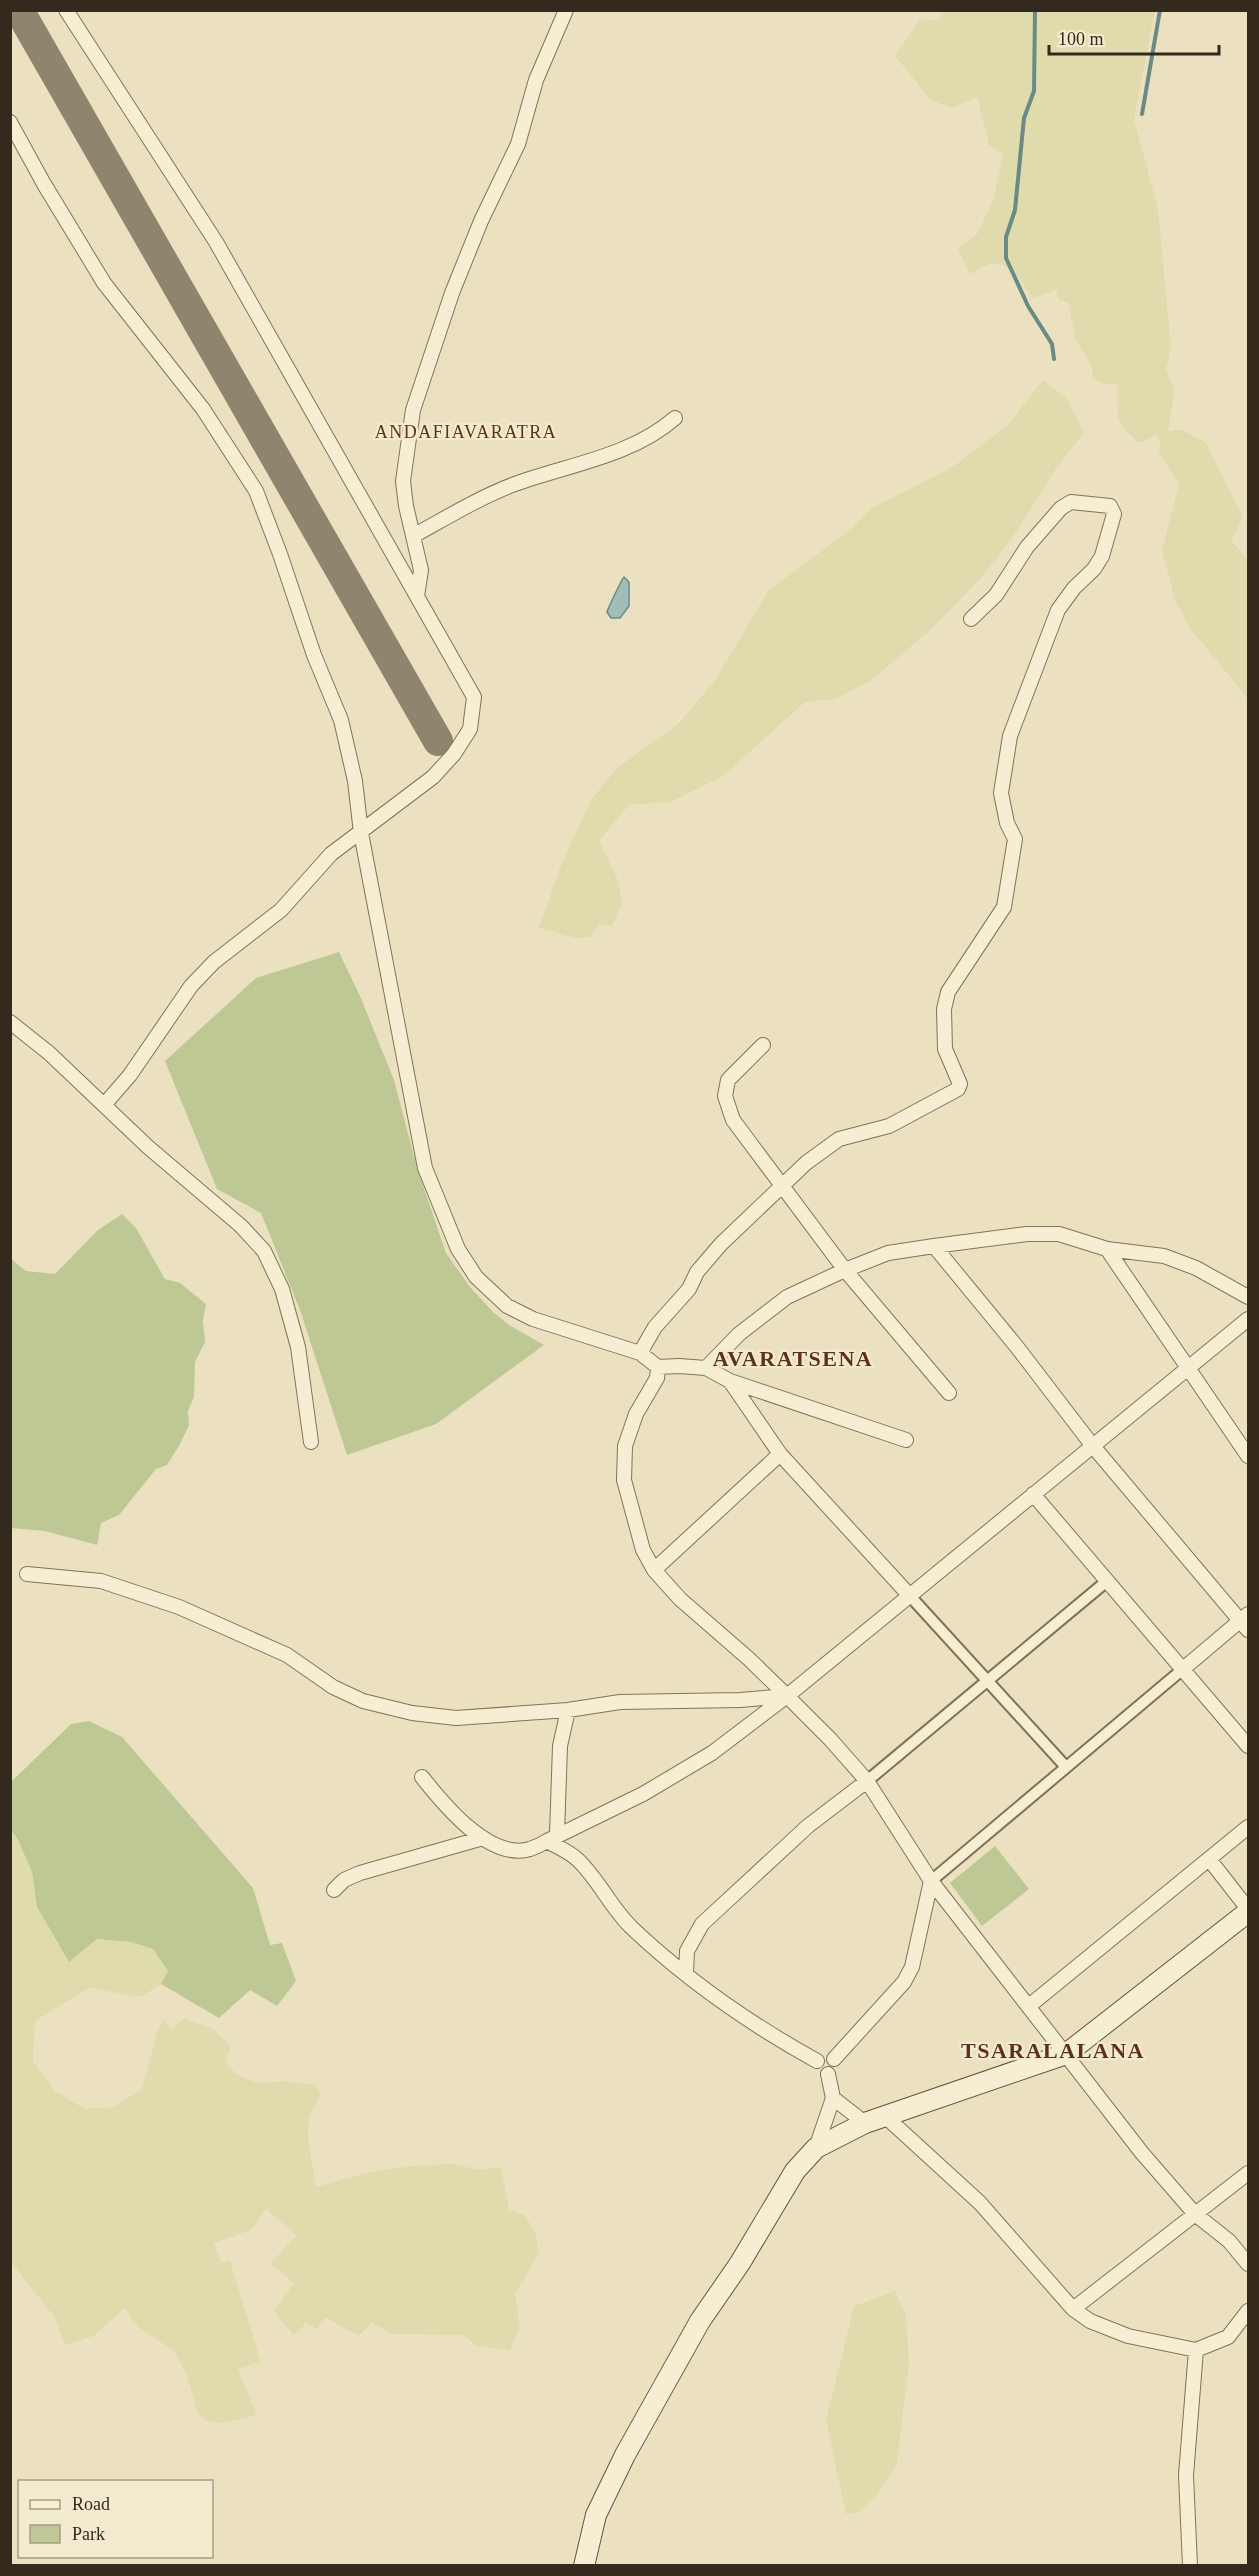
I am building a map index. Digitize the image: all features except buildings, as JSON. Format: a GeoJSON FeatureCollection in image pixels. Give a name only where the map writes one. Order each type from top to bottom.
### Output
{"type":"FeatureCollection","features":[{"type":"Feature","properties":{"kind":"main road"},"geometry":{"type":"LineString","coordinates":[[584,2565],[596,2515],[631,2445],[700,2321],[740,2263],[795,2171],[816,2148],[865,2123],[1066,2054],[1248,1910]]}},
{"type":"Feature","properties":{"kind":"street"},"geometry":{"type":"LineString","coordinates":[[66,10],[206,225],[474,697],[470,729],[454,754],[433,777],[332,854],[281,910],[214,962],[191,986],[130,1075],[104,1104]]}},
{"type":"Feature","properties":{"kind":"street"},"geometry":{"type":"LineString","coordinates":[[417,596],[422,570],[403,481],[413,410],[452,293],[481,221],[518,144],[536,80],[566,10]]}},
{"type":"Feature","properties":{"kind":"street"},"geometry":{"type":"LineString","coordinates":[[10,122],[44,184],[104,283],[202,409],[256,491],[341,720],[355,781],[361,833],[424,1168],[458,1249],[477,1277],[507,1306],[533,1319],[640,1353],[658,1367],[706,1368],[730,1381],[906,1440]]}},
{"type":"Feature","properties":{"kind":"street"},"geometry":{"type":"LineString","coordinates":[[413,536],[513,485],[626,447],[661,430],[675,418]]}},
{"type":"Feature","properties":{"kind":"street"},"geometry":{"type":"LineString","coordinates":[[640,1353],[655,1327],[689,1289],[709,1258],[806,1163],[838,1139],[890,1126],[957,1089],[960,1084],[945,1049],[944,1009],[948,992],[1004,907],[1016,839],[1007,823],[1001,793],[1010,736],[1058,610],[1074,588],[1094,569],[1102,556],[1114,514],[1110,506],[1071,502],[1061,508],[1027,547],[996,595],[971,619]]}},
{"type":"Feature","properties":{"kind":"street"},"geometry":{"type":"LineString","coordinates":[[10,1022],[50,1053],[148,1147],[241,1226],[264,1251],[282,1288],[298,1347],[311,1442]]}},
{"type":"Feature","properties":{"kind":"street"},"geometry":{"type":"LineString","coordinates":[[763,1045],[728,1080],[725,1096],[733,1120],[845,1270],[949,1393]]}},
{"type":"Feature","properties":{"kind":"street"},"geometry":{"type":"LineString","coordinates":[[706,1368],[739,1334],[787,1297],[888,1253],[934,1246],[1027,1234],[1059,1234],[1107,1249],[1164,1256],[1196,1268],[1248,1298]]}},
{"type":"Feature","properties":{"kind":"street"},"geometry":{"type":"LineString","coordinates":[[834,2059],[904,1982],[912,1967],[931,1881],[1184,1669],[1246,1621],[1092,1445],[1017,1347],[934,1246]]}},
{"type":"Feature","properties":{"kind":"street"},"geometry":{"type":"LineString","coordinates":[[1107,1249],[1248,1456]]}},
{"type":"Feature","properties":{"kind":"street"},"geometry":{"type":"LineString","coordinates":[[422,1778],[447,1809],[483,1838],[507,1849],[529,1850],[643,1794],[712,1753],[787,1696],[1248,1319]]}},
{"type":"Feature","properties":{"kind":"street"},"geometry":{"type":"LineString","coordinates":[[658,1367],[657,1378],[636,1414],[625,1446],[624,1480],[643,1550],[654,1570],[680,1599],[749,1659],[787,1696],[830,1739],[867,1781],[931,1881],[1142,2153],[1195,2214],[1229,2241],[1248,2264]]}},
{"type":"Feature","properties":{"kind":"street"},"geometry":{"type":"LineString","coordinates":[[730,1381],[780,1454],[1066,1767]]}},
{"type":"Feature","properties":{"kind":"street"},"geometry":{"type":"LineString","coordinates":[[654,1570],[780,1454]]}},
{"type":"Feature","properties":{"kind":"street"},"geometry":{"type":"LineString","coordinates":[[1033,1494],[1248,1746]]}},
{"type":"Feature","properties":{"kind":"street"},"geometry":{"type":"LineString","coordinates":[[27,1574],[101,1581],[179,1607],[287,1655],[333,1687],[363,1701],[412,1713],[456,1718],[568,1710],[620,1702],[741,1700],[787,1696]]}},
{"type":"Feature","properties":{"kind":"street"},"geometry":{"type":"LineString","coordinates":[[686,1974],[687,1950],[702,1924],[808,1826],[867,1781],[1107,1581]]}},
{"type":"Feature","properties":{"kind":"street"},"geometry":{"type":"LineString","coordinates":[[552,1838],[560,1746],[568,1710]]}},
{"type":"Feature","properties":{"kind":"street"},"geometry":{"type":"LineString","coordinates":[[1029,2006],[1248,1827]]}},
{"type":"Feature","properties":{"kind":"street"},"geometry":{"type":"LineString","coordinates":[[334,1890],[344,1880],[360,1873],[483,1838]]}},
{"type":"Feature","properties":{"kind":"street"},"geometry":{"type":"LineString","coordinates":[[552,1838],[579,1861],[625,1921],[686,1974],[710,1994],[768,2034],[817,2061]]}},
{"type":"Feature","properties":{"kind":"street"},"geometry":{"type":"LineString","coordinates":[[1209,1859],[1248,1910]]}},
{"type":"Feature","properties":{"kind":"street"},"geometry":{"type":"LineString","coordinates":[[828,2055],[834,2059],[836,2065],[828,2074],[821,2073],[817,2068],[817,2061],[822,2056],[828,2055]]}},
{"type":"Feature","properties":{"kind":"street"},"geometry":{"type":"LineString","coordinates":[[816,2148],[833,2098],[828,2074]]}},
{"type":"Feature","properties":{"kind":"street"},"geometry":{"type":"LineString","coordinates":[[833,2098],[865,2123]]}},
{"type":"Feature","properties":{"kind":"street"},"geometry":{"type":"LineString","coordinates":[[886,2117],[980,2204],[1072,2308],[1090,2321],[1128,2336],[1196,2350],[1228,2337],[1248,2311]]}},
{"type":"Feature","properties":{"kind":"street"},"geometry":{"type":"LineString","coordinates":[[1072,2308],[1248,2173]]}},
{"type":"Feature","properties":{"kind":"street"},"geometry":{"type":"LineString","coordinates":[[1190,2565],[1186,2475],[1196,2350]]}},
{"type":"Feature","properties":{"kind":"shaded area"},"geometry":{"type":"Polygon","coordinates":[[[941,11],[1155,11],[1134,119],[1158,209],[1171,348],[1166,370],[1175,389],[1168,431],[1183,430],[1206,443],[1243,517],[1231,541],[1248,560],[1248,699],[1190,628],[1175,601],[1162,550],[1179,484],[1159,453],[1160,441],[1156,434],[1145,441],[1137,442],[1126,431],[1118,419],[1117,385],[1100,383],[1092,375],[1093,369],[1076,340],[1068,303],[1058,299],[1056,290],[1033,298],[1016,274],[1004,265],[992,263],[970,274],[958,249],[978,233],[993,200],[1003,154],[989,145],[977,97],[952,108],[931,100],[895,56],[919,21],[940,19],[941,11]]]}},
{"type":"Feature","properties":{"kind":"shaded area"},"geometry":{"type":"Polygon","coordinates":[[[1043,380],[1066,398],[1084,433],[1057,467],[1011,540],[981,578],[928,632],[870,681],[836,699],[805,702],[723,776],[670,802],[629,805],[599,841],[617,878],[622,903],[612,926],[599,924],[590,937],[576,938],[539,928],[559,870],[591,800],[617,768],[678,724],[716,679],[768,591],[851,529],[871,509],[954,466],[1007,426],[1043,380]]]}},
{"type":"Feature","properties":{"kind":"shaded area"},"geometry":{"type":"Polygon","coordinates":[[[10,1830],[18,1840],[32,1872],[37,1907],[69,1962],[97,1939],[131,1942],[153,1949],[168,1971],[161,1984],[141,1997],[89,1988],[35,2021],[33,2061],[55,2091],[85,2109],[114,2107],[142,2089],[158,2030],[163,2020],[171,2029],[183,2019],[212,2028],[231,2046],[225,2062],[237,2074],[256,2083],[284,2081],[314,2085],[321,2094],[309,2116],[308,2137],[316,2187],[370,2172],[413,2166],[451,2164],[480,2170],[501,2167],[509,2210],[524,2215],[535,2231],[539,2252],[515,2294],[520,2327],[510,2350],[476,2346],[464,2335],[391,2334],[372,2322],[359,2336],[325,2317],[317,2329],[306,2323],[294,2336],[274,2311],[294,2283],[270,2264],[297,2235],[266,2209],[251,2230],[214,2243],[221,2263],[230,2261],[261,2362],[238,2369],[257,2415],[221,2423],[205,2421],[197,2411],[187,2375],[174,2351],[138,2327],[124,2308],[94,2336],[65,2345],[55,2318],[11,2262],[10,1830]]]}},
{"type":"Feature","properties":{"kind":"shaded area"},"geometry":{"type":"Polygon","coordinates":[[[895,2291],[906,2315],[909,2364],[897,2464],[877,2494],[858,2513],[846,2514],[826,2420],[854,2306],[895,2291]]]}},
{"type":"Feature","properties":{"kind":"green space"},"geometry":{"type":"Polygon","coordinates":[[[339,952],[360,996],[394,1080],[417,1168],[446,1253],[470,1287],[493,1312],[509,1325],[544,1345],[436,1424],[347,1455],[300,1310],[261,1213],[217,1189],[165,1061],[256,978],[339,952]]]}},
{"type":"Feature","properties":{"kind":"green space"},"geometry":{"type":"Polygon","coordinates":[[[122,1214],[136,1228],[165,1279],[180,1283],[206,1304],[203,1321],[205,1342],[195,1362],[194,1397],[188,1411],[189,1425],[167,1465],[156,1469],[119,1515],[101,1523],[97,1545],[45,1531],[11,1528],[11,1259],[26,1271],[55,1274],[98,1230],[122,1214]]]}},
{"type":"Feature","properties":{"kind":"green space"},"geometry":{"type":"Polygon","coordinates":[[[89,1721],[122,1737],[253,1888],[270,1945],[282,1943],[296,1981],[277,2006],[250,1990],[219,2018],[161,1984],[168,1971],[153,1949],[131,1942],[97,1939],[69,1962],[37,1907],[32,1872],[11,1830],[11,1782],[71,1724],[89,1721]]]}},
{"type":"Feature","properties":{"kind":"green space"},"geometry":{"type":"Polygon","coordinates":[[[995,1846],[1029,1889],[982,1926],[950,1883],[995,1846]]]}},
{"type":"Feature","properties":{"kind":"water"},"geometry":{"type":"Polygon","coordinates":[[[624,577],[629,582],[629,606],[620,618],[611,618],[607,612],[624,577]]]}},
{"type":"Feature","properties":{"kind":"waterway"},"geometry":{"type":"LineString","coordinates":[[1035,10],[1034,91],[1024,118],[1015,210],[1006,237],[1006,258],[1028,306],[1052,344],[1054,359]]}},
{"type":"Feature","properties":{"kind":"waterway"},"geometry":{"type":"LineString","coordinates":[[1142,114],[1160,10]]}},
{"type":"Feature","properties":{"kind":"taxiway"},"geometry":{"type":"LineString","coordinates":[[19,10],[438,741]]}},
{"type":"Feature","properties":{"kind":"district","name":"ANDAFIAVARATRA"},"geometry":{"type":"Point","coordinates":[466,432]}},
{"type":"Feature","properties":{"kind":"district","name":"AVARATSENA"},"geometry":{"type":"Point","coordinates":[793,1358]}},
{"type":"Feature","properties":{"kind":"district","name":"TSARALALANA"},"geometry":{"type":"Point","coordinates":[1053,2050]}}]}
